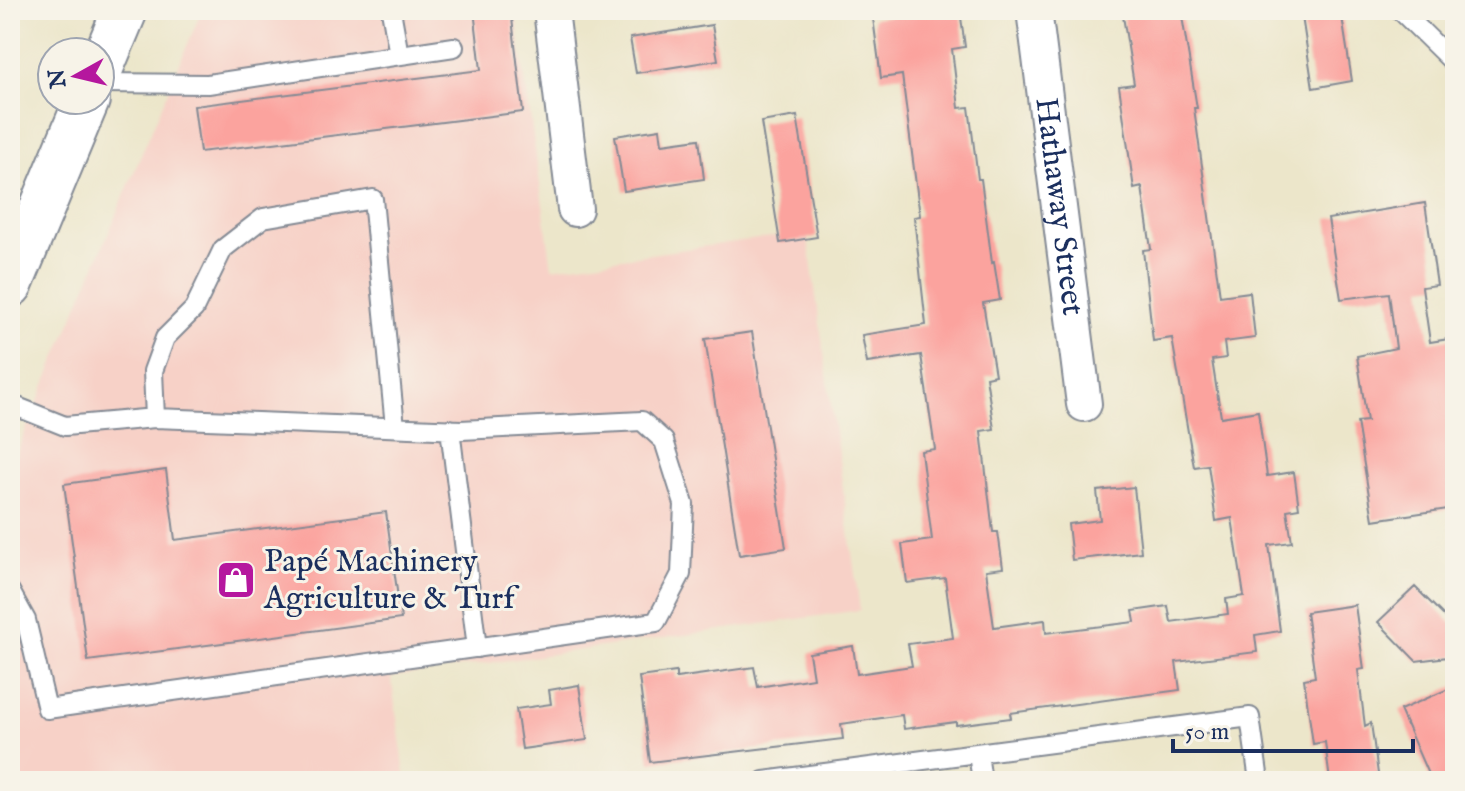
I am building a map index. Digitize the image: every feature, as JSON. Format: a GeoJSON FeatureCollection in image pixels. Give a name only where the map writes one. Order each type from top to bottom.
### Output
{"type":"FeatureCollection","features":[{"type":"Feature","properties":{"kind":"main road"},"geometry":{"type":"LineString","coordinates":[[114,36],[125,10]]}},
{"type":"Feature","properties":{"kind":"main road"},"geometry":{"type":"LineString","coordinates":[[10,285],[80,116]]}},
{"type":"Feature","properties":{"kind":"street"},"geometry":{"type":"LineString","coordinates":[[551,10],[575,209]]}},
{"type":"Feature","properties":{"kind":"street","name":"Hathaway Street"},"geometry":{"type":"LineString","coordinates":[[1034,10],[1084,404]]}},
{"type":"Feature","properties":{"kind":"lane"},"geometry":{"type":"LineString","coordinates":[[391,10],[399,55]]}},
{"type":"Feature","properties":{"kind":"lane"},"geometry":{"type":"LineString","coordinates":[[1400,10],[1455,64]]}},
{"type":"Feature","properties":{"kind":"lane"},"geometry":{"type":"LineString","coordinates":[[116,83],[208,84],[454,47]]}},
{"type":"Feature","properties":{"kind":"lane"},"geometry":{"type":"LineString","coordinates":[[155,418],[153,371],[165,338],[194,309],[223,249],[263,218],[373,199],[395,427]]}},
{"type":"Feature","properties":{"kind":"lane"},"geometry":{"type":"LineString","coordinates":[[10,404],[65,426],[155,418],[450,429],[642,421],[664,441],[684,504],[681,574],[656,622],[47,709],[26,620],[10,591]]}},
{"type":"Feature","properties":{"kind":"lane"},"geometry":{"type":"LineString","coordinates":[[450,429],[477,648]]}},
{"type":"Feature","properties":{"kind":"lane"},"geometry":{"type":"LineString","coordinates":[[764,781],[1250,717],[1259,781]]}},
{"type":"Feature","properties":{"kind":"lane"},"geometry":{"type":"LineString","coordinates":[[978,754],[982,781]]}},
{"type":"Feature","properties":{"kind":"shaded area"},"geometry":{"type":"Polygon","coordinates":[[[202,10],[515,10],[552,268],[807,232],[860,610],[391,677],[406,781],[10,781],[10,468],[202,10]]]}},
{"type":"Feature","properties":{"kind":"building"},"geometry":{"type":"Polygon","coordinates":[[[474,10],[511,10],[523,112],[200,152],[194,106],[481,70],[474,10]]]}},
{"type":"Feature","properties":{"kind":"building"},"geometry":{"type":"Polygon","coordinates":[[[960,10],[965,47],[952,49],[959,108],[969,107],[978,179],[981,179],[1000,300],[983,303],[995,375],[986,377],[994,429],[981,431],[993,532],[998,532],[1003,568],[986,570],[994,627],[1045,620],[1046,633],[1135,622],[1133,611],[1168,606],[1171,622],[1228,614],[1226,599],[1244,596],[1232,518],[1216,521],[1208,465],[1194,467],[1172,338],[1153,341],[1143,250],[1151,249],[1142,187],[1134,189],[1119,86],[1134,84],[1122,10],[1181,10],[1197,108],[1194,108],[1220,296],[1250,292],[1255,338],[1224,342],[1226,358],[1212,360],[1221,417],[1258,411],[1267,476],[1294,472],[1299,508],[1287,510],[1292,542],[1269,545],[1280,631],[1255,635],[1257,652],[1176,662],[1180,690],[1010,713],[1011,718],[956,725],[956,722],[904,729],[902,715],[841,724],[843,739],[650,762],[639,677],[676,672],[676,678],[754,667],[758,687],[813,678],[809,653],[853,646],[857,674],[912,666],[908,644],[953,638],[945,578],[907,583],[902,544],[932,540],[921,451],[935,449],[921,355],[867,363],[862,335],[926,325],[914,217],[920,216],[902,75],[881,78],[873,18],[960,10]]]}},
{"type":"Feature","properties":{"kind":"building"},"geometry":{"type":"Polygon","coordinates":[[[1301,10],[1341,10],[1352,81],[1313,88],[1301,10]]]}},
{"type":"Feature","properties":{"kind":"building"},"geometry":{"type":"Polygon","coordinates":[[[712,25],[718,60],[636,73],[630,38],[712,25]]]}},
{"type":"Feature","properties":{"kind":"building"},"geometry":{"type":"Polygon","coordinates":[[[797,116],[817,237],[780,243],[761,122],[797,116]]]}},
{"type":"Feature","properties":{"kind":"building"},"geometry":{"type":"Polygon","coordinates":[[[660,129],[662,144],[699,139],[704,179],[624,191],[615,136],[660,129]]]}},
{"type":"Feature","properties":{"kind":"building"},"geometry":{"type":"Polygon","coordinates":[[[1425,203],[1437,285],[1422,287],[1430,342],[1455,338],[1455,508],[1373,520],[1357,422],[1367,421],[1357,356],[1396,348],[1389,293],[1341,299],[1328,219],[1425,203]]]}},
{"type":"Feature","properties":{"kind":"building"},"geometry":{"type":"Polygon","coordinates":[[[752,332],[786,548],[739,555],[705,339],[752,332]]]}},
{"type":"Feature","properties":{"kind":"building","name":"Papé Machinery Agriculture & Turf"},"geometry":{"type":"Polygon","coordinates":[[[166,470],[175,540],[386,512],[401,619],[88,661],[64,484],[166,470]]]}},
{"type":"Feature","properties":{"kind":"building"},"geometry":{"type":"Polygon","coordinates":[[[1134,487],[1141,552],[1072,560],[1068,524],[1100,520],[1097,491],[1134,487]]]}},
{"type":"Feature","properties":{"kind":"building"},"geometry":{"type":"Polygon","coordinates":[[[1415,587],[1455,627],[1455,656],[1416,661],[1378,622],[1415,587]]]}},
{"type":"Feature","properties":{"kind":"building"},"geometry":{"type":"Polygon","coordinates":[[[1355,605],[1364,669],[1358,670],[1365,726],[1371,723],[1379,781],[1330,781],[1325,742],[1313,744],[1304,679],[1315,677],[1306,612],[1355,605]]]}},
{"type":"Feature","properties":{"kind":"building"},"geometry":{"type":"Polygon","coordinates":[[[579,685],[587,740],[522,749],[516,709],[551,704],[549,690],[579,685]]]}},
{"type":"Feature","properties":{"kind":"building"},"geometry":{"type":"Polygon","coordinates":[[[1455,686],[1455,781],[1431,781],[1400,710],[1455,686]]]}},
{"type":"Feature","properties":{"kind":"place","name":"Papé Machinery Agriculture & Turf"},"geometry":{"type":"Point","coordinates":[236,580]}}]}
